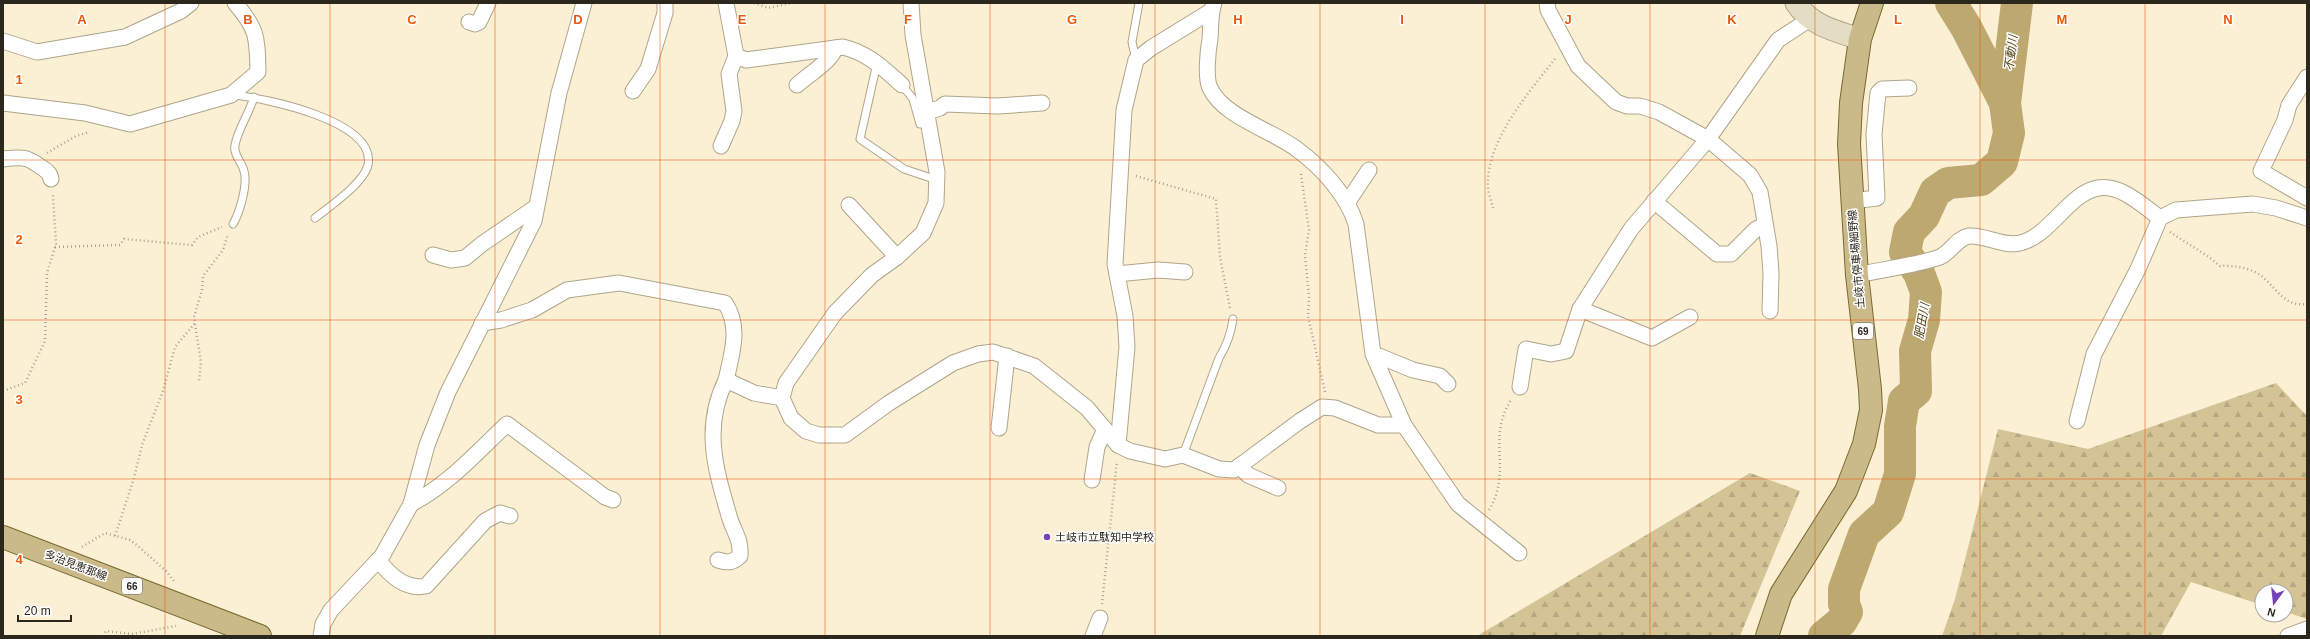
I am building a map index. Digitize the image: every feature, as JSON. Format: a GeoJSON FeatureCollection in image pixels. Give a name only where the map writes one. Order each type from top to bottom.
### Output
{"type":"FeatureCollection","features":[{"type":"Feature","properties":{"kind":"main road","name":"土岐市停車場細野線"},"geometry":{"type":"LineString","coordinates":[[1767,636],[1782,594],[1846,491],[1864,444],[1871,410],[1870,389],[1856,275],[1849,144],[1851,103],[1860,39],[1872,3]]}},
{"type":"Feature","properties":{"kind":"main road","name":"多治見恵那線"},"geometry":{"type":"LineString","coordinates":[[3,537],[260,636]]}},
{"type":"Feature","properties":{"kind":"street"},"geometry":{"type":"LineString","coordinates":[[3,41],[37,52],[125,37],[180,11],[191,3]]}},
{"type":"Feature","properties":{"kind":"street"},"geometry":{"type":"LineString","coordinates":[[3,103],[85,114],[130,124],[231,95],[258,72],[257,36],[250,20],[235,3]]}},
{"type":"Feature","properties":{"kind":"street"},"geometry":{"type":"LineString","coordinates":[[469,22],[475,24],[480,22],[488,3]]}},
{"type":"Feature","properties":{"kind":"street"},"geometry":{"type":"LineString","coordinates":[[321,636],[323,624],[331,610],[378,560],[390,544],[411,504],[427,445],[448,392],[529,231],[536,207],[559,94],[584,3]]}},
{"type":"Feature","properties":{"kind":"street"},"geometry":{"type":"LineString","coordinates":[[632,90],[648,69],[665,13],[665,3]]}},
{"type":"Feature","properties":{"kind":"street"},"geometry":{"type":"LineString","coordinates":[[721,146],[732,121],[734,111],[729,74],[736,56],[726,3]]}},
{"type":"Feature","properties":{"kind":"street"},"geometry":{"type":"LineString","coordinates":[[911,3],[913,35],[928,118],[937,180],[936,203],[928,225],[923,233],[897,258],[872,274],[835,312],[786,383],[782,398],[791,418],[806,431],[819,435],[844,435],[889,403],[953,363],[978,354],[994,352],[1034,366],[1057,382],[1087,408],[1118,444],[1130,451],[1165,459],[1183,456],[1219,469],[1234,470],[1300,421],[1322,407],[1335,408],[1378,425],[1404,425]]}},
{"type":"Feature","properties":{"kind":"street"},"geometry":{"type":"LineString","coordinates":[[1547,3],[1548,10],[1578,66],[1616,102],[1626,106],[1640,106],[1659,112],[1708,139],[1750,176],[1760,192],[1766,225],[1771,273],[1770,311]]}},
{"type":"Feature","properties":{"kind":"street"},"geometry":{"type":"LineString","coordinates":[[1796,3],[1810,19],[1823,26],[1860,39]]}},
{"type":"Feature","properties":{"kind":"street"},"geometry":{"type":"LineString","coordinates":[[1118,444],[1127,347],[1125,316],[1115,264],[1124,110],[1136,60],[1151,48],[1213,7]]}},
{"type":"Feature","properties":{"kind":"street"},"geometry":{"type":"LineString","coordinates":[[1213,7],[1208,51],[1209,86],[1215,98],[1227,108],[1298,150],[1336,189],[1347,203],[1356,224],[1375,357],[1404,425],[1458,504],[1480,524],[1519,553]]}},
{"type":"Feature","properties":{"kind":"street"},"geometry":{"type":"LineString","coordinates":[[1520,387],[1526,349],[1551,354],[1566,351],[1580,309],[1631,229],[1708,139],[1778,40],[1810,19]]}},
{"type":"Feature","properties":{"kind":"street"},"geometry":{"type":"LineString","coordinates":[[736,56],[746,60],[835,48],[857,50],[877,63],[902,85]]}},
{"type":"Feature","properties":{"kind":"street"},"geometry":{"type":"LineString","coordinates":[[797,85],[810,72],[832,58],[835,48]]}},
{"type":"Feature","properties":{"kind":"street"},"geometry":{"type":"LineString","coordinates":[[2307,77],[2289,105],[2285,120],[2261,171],[2307,198]]}},
{"type":"Feature","properties":{"kind":"street"},"geometry":{"type":"LineString","coordinates":[[1851,201],[1877,198],[1874,134],[1878,93],[1882,89],[1910,88]]}},
{"type":"Feature","properties":{"kind":"street"},"geometry":{"type":"LineString","coordinates":[[928,118],[946,104],[998,106],[1042,103]]}},
{"type":"Feature","properties":{"kind":"street"},"geometry":{"type":"LineString","coordinates":[[3,159],[21,157],[31,158],[50,173],[51,179]]}},
{"type":"Feature","properties":{"kind":"street"},"geometry":{"type":"LineString","coordinates":[[1347,203],[1369,170]]}},
{"type":"Feature","properties":{"kind":"street"},"geometry":{"type":"LineString","coordinates":[[1856,275],[1941,256],[1959,241],[1969,236],[2007,244],[2020,243],[2035,236],[2087,192],[2100,188],[2125,194],[2158,221]]}},
{"type":"Feature","properties":{"kind":"street"},"geometry":{"type":"LineString","coordinates":[[1654,201],[1717,254],[1731,254],[1756,229],[1766,225]]}},
{"type":"Feature","properties":{"kind":"street"},"geometry":{"type":"LineString","coordinates":[[2077,421],[2094,354],[2138,269],[2158,221],[2176,210],[2253,204],[2276,208],[2307,218]]}},
{"type":"Feature","properties":{"kind":"street"},"geometry":{"type":"LineString","coordinates":[[849,205],[897,258]]}},
{"type":"Feature","properties":{"kind":"street"},"geometry":{"type":"LineString","coordinates":[[433,255],[451,260],[465,258],[482,244],[536,207]]}},
{"type":"Feature","properties":{"kind":"street"},"geometry":{"type":"LineString","coordinates":[[1117,274],[1158,270],[1185,272]]}},
{"type":"Feature","properties":{"kind":"street"},"geometry":{"type":"LineString","coordinates":[[482,322],[501,320],[532,310],[567,290],[619,283],[725,303],[734,322],[734,341],[726,380],[716,408],[712,438],[718,479],[732,526],[741,544],[740,556],[734,562],[726,563],[718,560]]}},
{"type":"Feature","properties":{"kind":"street"},"geometry":{"type":"LineString","coordinates":[[1580,309],[1652,338],[1690,317]]}},
{"type":"Feature","properties":{"kind":"street"},"geometry":{"type":"LineString","coordinates":[[999,428],[1007,356]]}},
{"type":"Feature","properties":{"kind":"street"},"geometry":{"type":"LineString","coordinates":[[1375,357],[1379,356],[1413,370],[1440,376],[1448,384]]}},
{"type":"Feature","properties":{"kind":"street"},"geometry":{"type":"LineString","coordinates":[[726,380],[754,393],[782,398]]}},
{"type":"Feature","properties":{"kind":"street"},"geometry":{"type":"LineString","coordinates":[[411,504],[424,497],[457,472],[507,424],[605,497],[613,500]]}},
{"type":"Feature","properties":{"kind":"street"},"geometry":{"type":"LineString","coordinates":[[1092,480],[1097,447],[1104,429]]}},
{"type":"Feature","properties":{"kind":"street"},"geometry":{"type":"LineString","coordinates":[[1239,466],[1248,475],[1278,488]]}},
{"type":"Feature","properties":{"kind":"street"},"geometry":{"type":"LineString","coordinates":[[378,560],[389,573],[403,583],[419,587],[426,586],[485,521],[500,513],[510,516]]}},
{"type":"Feature","properties":{"kind":"street"},"geometry":{"type":"LineString","coordinates":[[1093,636],[1100,618]]}},
{"type":"Feature","properties":{"kind":"street"},"geometry":{"type":"LineString","coordinates":[[2288,636],[2307,629]]}},
{"type":"Feature","properties":{"kind":"lane"},"geometry":{"type":"LineString","coordinates":[[1136,60],[1132,42],[1139,3]]}},
{"type":"Feature","properties":{"kind":"lane"},"geometry":{"type":"LineString","coordinates":[[877,63],[860,139],[904,169],[937,180]]}},
{"type":"Feature","properties":{"kind":"lane"},"geometry":{"type":"LineString","coordinates":[[902,85],[913,100],[920,124],[928,118]]}},
{"type":"Feature","properties":{"kind":"lane"},"geometry":{"type":"LineString","coordinates":[[231,95],[254,97],[292,106],[334,123],[361,139],[369,152],[368,166],[353,187],[315,218]]}},
{"type":"Feature","properties":{"kind":"lane"},"geometry":{"type":"LineString","coordinates":[[233,224],[242,202],[244,171],[234,148],[237,136],[250,113],[254,97]]}},
{"type":"Feature","properties":{"kind":"lane"},"geometry":{"type":"LineString","coordinates":[[1183,456],[1219,358],[1227,345],[1231,333],[1232,319]]}},
{"type":"Feature","properties":{"kind":"path"},"geometry":{"type":"LineString","coordinates":[[754,3],[768,8],[791,3]]}},
{"type":"Feature","properties":{"kind":"path"},"geometry":{"type":"LineString","coordinates":[[1492,208],[1488,183],[1489,170],[1498,140],[1529,93],[1566,46]]}},
{"type":"Feature","properties":{"kind":"path"},"geometry":{"type":"LineString","coordinates":[[36,163],[45,154],[76,136],[90,131]]}},
{"type":"Feature","properties":{"kind":"path"},"geometry":{"type":"LineString","coordinates":[[1298,150],[1309,230],[1305,255],[1309,297],[1308,316],[1328,408]]}},
{"type":"Feature","properties":{"kind":"path"},"geometry":{"type":"LineString","coordinates":[[1121,172],[1216,199],[1220,257],[1232,319]]}},
{"type":"Feature","properties":{"kind":"path"},"geometry":{"type":"LineString","coordinates":[[3,391],[25,383],[45,342],[47,273],[55,247],[51,179]]}},
{"type":"Feature","properties":{"kind":"path"},"geometry":{"type":"LineString","coordinates":[[2158,221],[2220,266],[2234,265],[2263,277],[2286,300],[2296,305],[2307,304]]}},
{"type":"Feature","properties":{"kind":"path"},"geometry":{"type":"LineString","coordinates":[[55,247],[120,245],[124,239],[192,245],[198,236],[233,224]]}},
{"type":"Feature","properties":{"kind":"path"},"geometry":{"type":"LineString","coordinates":[[199,381],[201,362],[194,317],[202,290],[203,276],[223,250],[225,240],[233,224]]}},
{"type":"Feature","properties":{"kind":"path"},"geometry":{"type":"LineString","coordinates":[[115,536],[134,478],[142,446],[163,391],[175,347],[195,323]]}},
{"type":"Feature","properties":{"kind":"path"},"geometry":{"type":"LineString","coordinates":[[1480,524],[1495,500],[1500,487],[1499,429],[1503,412],[1520,387]]}},
{"type":"Feature","properties":{"kind":"path"},"geometry":{"type":"LineString","coordinates":[[1100,618],[1118,444]]}},
{"type":"Feature","properties":{"kind":"path"},"geometry":{"type":"LineString","coordinates":[[61,559],[105,533],[130,540],[166,571],[175,582]]}},
{"type":"Feature","properties":{"kind":"path"},"geometry":{"type":"LineString","coordinates":[[103,636],[106,631],[132,634],[178,625]]}},
{"type":"Feature","properties":{"kind":"green space"},"geometry":{"type":"Polygon","coordinates":[[[2276,383],[2307,416],[2307,619],[2294,615],[2294,583],[2254,583],[2254,602],[2191,582],[2161,636],[1942,636],[1955,599],[1998,429],[2088,449],[2276,383]]]}},
{"type":"Feature","properties":{"kind":"green space"},"geometry":{"type":"Polygon","coordinates":[[[1750,473],[1800,491],[1740,636],[1477,636],[1750,473]]]}},
{"type":"Feature","properties":{"kind":"waterway","name":"肥田川"},"geometry":{"type":"LineString","coordinates":[[1824,636],[1841,622],[1847,612],[1844,604],[1844,589],[1864,534],[1888,512],[1900,474],[1900,426],[1904,401],[1916,391],[1915,351],[1924,320],[1926,292],[1919,273],[1905,252],[1909,232],[1924,216],[1935,192],[1948,183],[1981,180],[2002,162],[2009,133],[2005,103],[1966,27],[1951,3]]}},
{"type":"Feature","properties":{"kind":"waterway","name":"不動川"},"geometry":{"type":"LineString","coordinates":[[2005,103],[2017,3]]}},
{"type":"Feature","properties":{"kind":"place","name":"土岐市立駄知中学校"},"geometry":{"type":"Point","coordinates":[1047,537]}}]}
